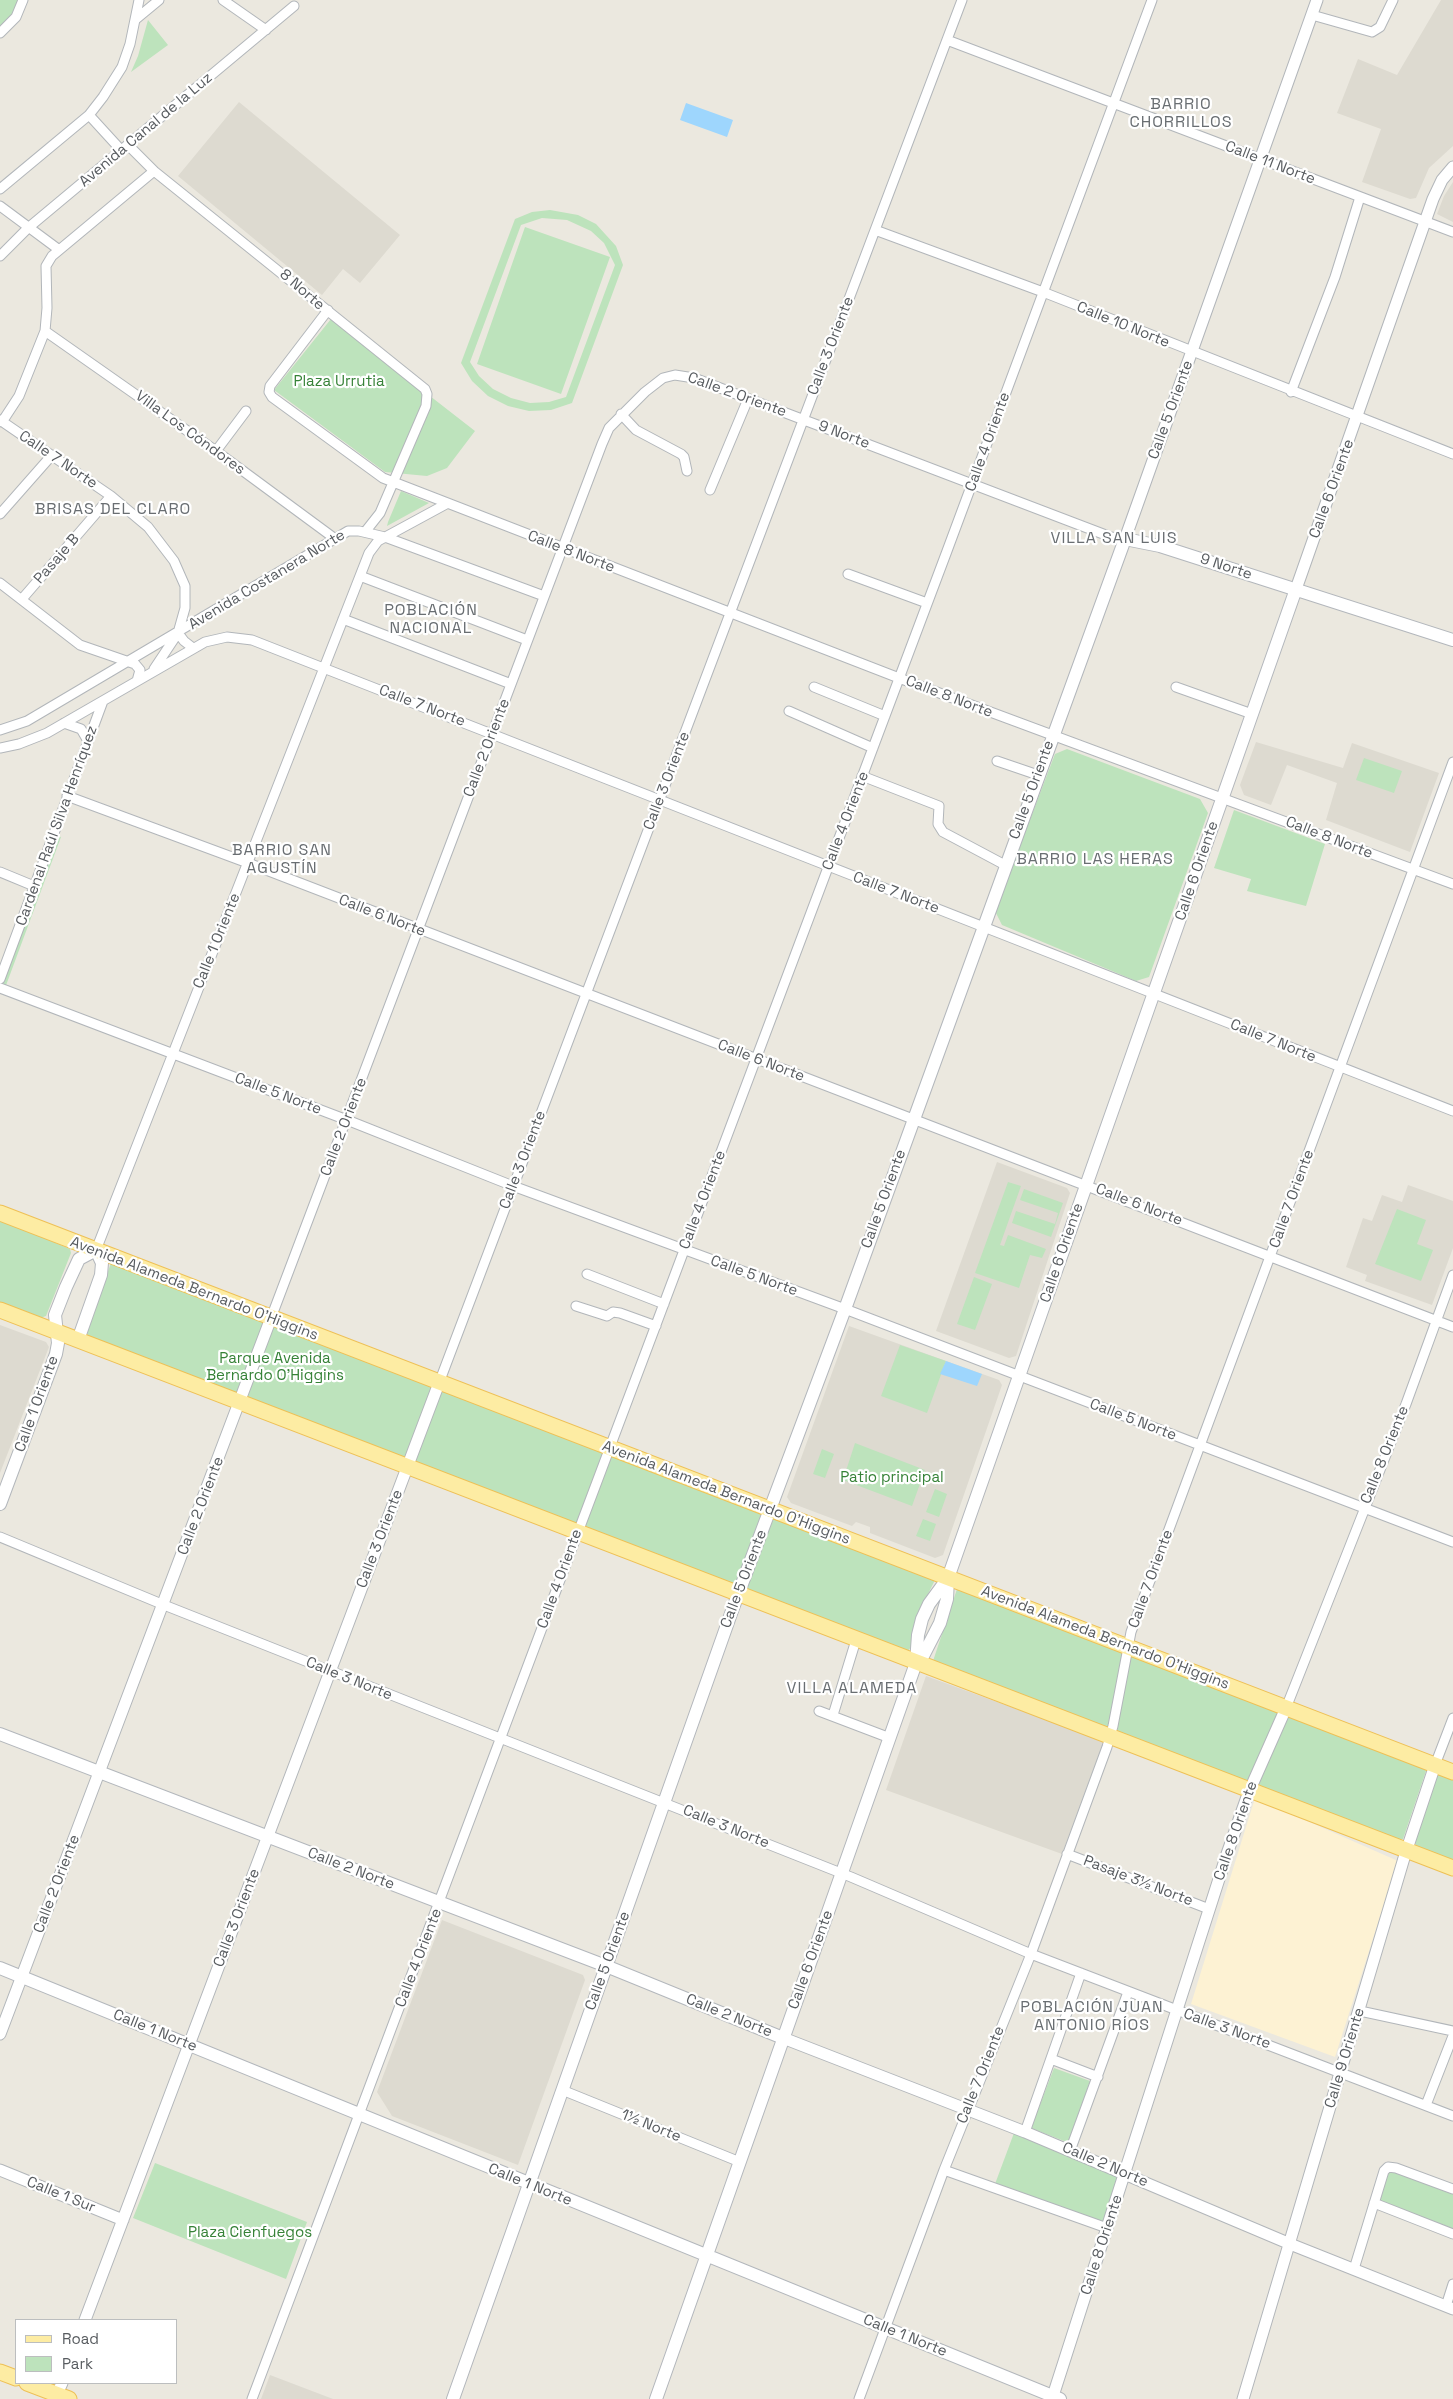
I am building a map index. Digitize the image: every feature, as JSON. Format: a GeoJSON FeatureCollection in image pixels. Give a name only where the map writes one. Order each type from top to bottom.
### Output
{"type":"FeatureCollection","features":[{"type":"Feature","properties":{"kind":"main road","name":"9 Norte"},"geometry":{"type":"LineString","coordinates":[[1125,539],[1160,546],[1453,640]]}},
{"type":"Feature","properties":{"kind":"main road","name":"Calle 5 Oriente"},"geometry":{"type":"LineString","coordinates":[[453,2399],[738,1594],[846,1309],[1005,865],[1125,539]]}},
{"type":"Feature","properties":{"kind":"main road","name":"Calle 6 Oriente"},"geometry":{"type":"LineString","coordinates":[[916,1662],[923,1656],[940,1623],[947,1599],[948,1578],[1296,589]]}},
{"type":"Feature","properties":{"kind":"main road","name":"Avenida Alameda Bernardo O'Higgins"},"geometry":{"type":"LineString","coordinates":[[0,1213],[770,1511],[1453,1772]]}},
{"type":"Feature","properties":{"kind":"main road","name":"Calle 1 Oriente"},"geometry":{"type":"LineString","coordinates":[[0,1504],[56,1354],[58,1343],[56,1315],[74,1266],[83,1256],[96,1250]]}},
{"type":"Feature","properties":{"kind":"main road"},"geometry":{"type":"LineString","coordinates":[[78,1340],[101,1275],[102,1263],[96,1250]]}},
{"type":"Feature","properties":{"kind":"main road"},"geometry":{"type":"LineString","coordinates":[[0,1310],[1453,1868]]}},
{"type":"Feature","properties":{"kind":"main road","name":"Calle 6 Oriente"},"geometry":{"type":"LineString","coordinates":[[656,2399],[916,1662],[918,1635],[922,1619],[929,1604],[948,1578]]}},
{"type":"Feature","properties":{"kind":"main road","name":"Calle 2 Norte"},"geometry":{"type":"LineString","coordinates":[[0,1734],[606,1966],[783,2038]]}},
{"type":"Feature","properties":{"kind":"main road","name":"Calle 1 Norte"},"geometry":{"type":"LineString","coordinates":[[0,1968],[1055,2398]]}},
{"type":"Feature","properties":{"kind":"main road"},"geometry":{"type":"LineString","coordinates":[[0,2372],[15,2378]]}},
{"type":"Feature","properties":{"kind":"main road"},"geometry":{"type":"LineString","coordinates":[[31,2384],[61,2394]]}},
{"type":"Feature","properties":{"kind":"street"},"geometry":{"type":"LineString","coordinates":[[0,33],[16,17],[23,0]]}},
{"type":"Feature","properties":{"kind":"street"},"geometry":{"type":"LineString","coordinates":[[0,190],[89,115],[104,97],[122,67],[136,20],[139,0]]}},
{"type":"Feature","properties":{"kind":"street"},"geometry":{"type":"LineString","coordinates":[[136,20],[159,0]]}},
{"type":"Feature","properties":{"kind":"street"},"geometry":{"type":"LineString","coordinates":[[223,0],[266,30]]}},
{"type":"Feature","properties":{"kind":"street","name":"Calle 3 Oriente"},"geometry":{"type":"LineString","coordinates":[[85,2319],[962,0]]}},
{"type":"Feature","properties":{"kind":"street","name":"Calle 4 Oriente"},"geometry":{"type":"LineString","coordinates":[[252,2399],[928,603],[1112,102],[1152,0]]}},
{"type":"Feature","properties":{"kind":"street","name":"Calle 5 Oriente"},"geometry":{"type":"LineString","coordinates":[[1125,539],[1317,0]]}},
{"type":"Feature","properties":{"kind":"street"},"geometry":{"type":"LineString","coordinates":[[1312,15],[1372,32],[1380,28],[1393,0]]}},
{"type":"Feature","properties":{"kind":"street","name":"Avenida Canal de la Luz"},"geometry":{"type":"LineString","coordinates":[[0,256],[28,228],[294,6]]}},
{"type":"Feature","properties":{"kind":"street","name":"Calle 11 Norte"},"geometry":{"type":"LineString","coordinates":[[947,40],[1453,232]]}},
{"type":"Feature","properties":{"kind":"street","name":"8 Norte"},"geometry":{"type":"LineString","coordinates":[[89,115],[125,148],[328,310],[270,386],[268,392],[272,398],[383,478],[448,503]]}},
{"type":"Feature","properties":{"kind":"street","name":"Calle 6 Oriente"},"geometry":{"type":"LineString","coordinates":[[1296,589],[1437,189],[1453,167]]}},
{"type":"Feature","properties":{"kind":"street"},"geometry":{"type":"LineString","coordinates":[[1,421],[19,396],[44,331],[47,308],[46,266],[58,249],[132,192],[154,171]]}},
{"type":"Feature","properties":{"kind":"street"},"geometry":{"type":"LineString","coordinates":[[1291,392],[1335,276],[1360,197]]}},
{"type":"Feature","properties":{"kind":"street"},"geometry":{"type":"LineString","coordinates":[[0,206],[58,249]]}},
{"type":"Feature","properties":{"kind":"street","name":"Calle 10 Norte"},"geometry":{"type":"LineString","coordinates":[[875,230],[1042,292],[1191,353],[1453,454]]}},
{"type":"Feature","properties":{"kind":"street"},"geometry":{"type":"LineString","coordinates":[[328,310],[420,384],[427,394],[426,406],[380,513],[365,532]]}},
{"type":"Feature","properties":{"kind":"street","name":"Villa Los Cóndores"},"geometry":{"type":"LineString","coordinates":[[44,331],[216,451],[334,538]]}},
{"type":"Feature","properties":{"kind":"street","name":"Calle 2 Oriente"},"geometry":{"type":"LineString","coordinates":[[0,2034],[164,1605],[527,640],[609,428],[620,414],[644,392],[663,378],[675,375],[700,380],[803,420]]}},
{"type":"Feature","properties":{"kind":"street"},"geometry":{"type":"LineString","coordinates":[[710,490],[748,399]]}},
{"type":"Feature","properties":{"kind":"street"},"geometry":{"type":"LineString","coordinates":[[216,451],[246,410]]}},
{"type":"Feature","properties":{"kind":"street"},"geometry":{"type":"LineString","coordinates":[[620,414],[636,430],[681,454],[686,461],[687,471]]}},
{"type":"Feature","properties":{"kind":"street","name":"9 Norte"},"geometry":{"type":"LineString","coordinates":[[803,420],[1111,537],[1125,539]]}},
{"type":"Feature","properties":{"kind":"street","name":"Calle 7 Norte"},"geometry":{"type":"LineString","coordinates":[[1,421],[111,496],[148,527],[174,560],[183,581],[185,608],[178,633]]}},
{"type":"Feature","properties":{"kind":"street"},"geometry":{"type":"LineString","coordinates":[[0,514],[52,455]]}},
{"type":"Feature","properties":{"kind":"street","name":"Pasaje B"},"geometry":{"type":"LineString","coordinates":[[22,599],[111,496]]}},
{"type":"Feature","properties":{"kind":"street","name":"Calle 8 Norte"},"geometry":{"type":"LineString","coordinates":[[448,503],[562,549],[899,678],[1453,884]]}},
{"type":"Feature","properties":{"kind":"street","name":"Calle 1 Oriente"},"geometry":{"type":"LineString","coordinates":[[96,1250],[371,549],[385,537],[448,503]]}},
{"type":"Feature","properties":{"kind":"street","name":"Avenida Costanera Norte"},"geometry":{"type":"LineString","coordinates":[[0,730],[27,721],[178,633],[334,538],[352,530],[385,537],[544,596]]}},
{"type":"Feature","properties":{"kind":"street"},"geometry":{"type":"LineString","coordinates":[[848,574],[928,603]]}},
{"type":"Feature","properties":{"kind":"street"},"geometry":{"type":"LineString","coordinates":[[360,576],[527,640]]}},
{"type":"Feature","properties":{"kind":"street"},"geometry":{"type":"LineString","coordinates":[[0,583],[80,644],[129,661],[138,667],[140,674],[137,681]]}},
{"type":"Feature","properties":{"kind":"street"},"geometry":{"type":"LineString","coordinates":[[343,619],[511,684]]}},
{"type":"Feature","properties":{"kind":"street"},"geometry":{"type":"LineString","coordinates":[[178,633],[193,648]]}},
{"type":"Feature","properties":{"kind":"street","name":"Avenida Costanera Norte"},"geometry":{"type":"LineString","coordinates":[[152,672],[178,633]]}},
{"type":"Feature","properties":{"kind":"street","name":"Avenida Costanera Norte"},"geometry":{"type":"LineString","coordinates":[[0,748],[33,739],[103,701],[193,648],[217,638],[227,638]]}},
{"type":"Feature","properties":{"kind":"street","name":"Calle 7 Norte"},"geometry":{"type":"LineString","coordinates":[[227,638],[252,640],[1340,1068],[1453,1110]]}},
{"type":"Feature","properties":{"kind":"street"},"geometry":{"type":"LineString","coordinates":[[814,687],[885,716]]}},
{"type":"Feature","properties":{"kind":"street"},"geometry":{"type":"LineString","coordinates":[[1176,688],[1252,714]]}},
{"type":"Feature","properties":{"kind":"street","name":"Cardenal Raúl Silva Henríquez"},"geometry":{"type":"LineString","coordinates":[[0,979],[103,701]]}},
{"type":"Feature","properties":{"kind":"street"},"geometry":{"type":"LineString","coordinates":[[790,711],[873,748]]}},
{"type":"Feature","properties":{"kind":"street"},"geometry":{"type":"LineString","coordinates":[[64,723],[81,728],[88,741]]}},
{"type":"Feature","properties":{"kind":"street"},"geometry":{"type":"LineString","coordinates":[[997,761],[1038,775]]}},
{"type":"Feature","properties":{"kind":"street","name":"Calle 7 Oriente"},"geometry":{"type":"LineString","coordinates":[[859,2399],[967,2110],[1031,1954],[1111,1736],[1131,1632],[1453,762]]}},
{"type":"Feature","properties":{"kind":"street"},"geometry":{"type":"LineString","coordinates":[[862,776],[939,806],[938,824],[943,832],[1005,865]]}},
{"type":"Feature","properties":{"kind":"street","name":"Calle 6 Norte"},"geometry":{"type":"LineString","coordinates":[[67,796],[248,863],[1453,1327]]}},
{"type":"Feature","properties":{"kind":"street"},"geometry":{"type":"LineString","coordinates":[[0,872],[34,886]]}},
{"type":"Feature","properties":{"kind":"street","name":"Calle 5 Norte"},"geometry":{"type":"LineString","coordinates":[[0,988],[684,1251],[846,1309],[1018,1377],[1453,1542]]}},
{"type":"Feature","properties":{"kind":"street"},"geometry":{"type":"LineString","coordinates":[[587,1274],[664,1304]]}},
{"type":"Feature","properties":{"kind":"street","name":"Calle 8 Oriente"},"geometry":{"type":"LineString","coordinates":[[1055,2398],[1209,1909],[1250,1790],[1286,1708],[1453,1275]]}},
{"type":"Feature","properties":{"kind":"street"},"geometry":{"type":"LineString","coordinates":[[576,1306],[606,1316],[613,1312],[620,1313],[656,1326]]}},
{"type":"Feature","properties":{"kind":"street","name":"Calle 3 Norte"},"geometry":{"type":"LineString","coordinates":[[0,1537],[164,1605],[842,1873],[1031,1954],[1453,2116]]}},
{"type":"Feature","properties":{"kind":"street"},"geometry":{"type":"LineString","coordinates":[[832,1715],[856,1640]]}},
{"type":"Feature","properties":{"kind":"street"},"geometry":{"type":"LineString","coordinates":[[818,1712],[832,1715],[890,1738]]}},
{"type":"Feature","properties":{"kind":"street","name":"Calle 9 Oriente"},"geometry":{"type":"LineString","coordinates":[[1244,2399],[1288,2243],[1360,2011],[1407,1850],[1435,1765],[1453,1718]]}},
{"type":"Feature","properties":{"kind":"street","name":"Pasaje 3½ Norte"},"geometry":{"type":"LineString","coordinates":[[1067,1854],[1209,1909]]}},
{"type":"Feature","properties":{"kind":"street"},"geometry":{"type":"LineString","coordinates":[[1024,2132],[1081,1973]]}},
{"type":"Feature","properties":{"kind":"street"},"geometry":{"type":"LineString","coordinates":[[1070,2151],[1128,1992]]}},
{"type":"Feature","properties":{"kind":"street"},"geometry":{"type":"LineString","coordinates":[[1360,2011],[1453,2031]]}},
{"type":"Feature","properties":{"kind":"street"},"geometry":{"type":"LineString","coordinates":[[1426,2105],[1453,2036]]}},
{"type":"Feature","properties":{"kind":"street","name":"Calle 2 Norte"},"geometry":{"type":"LineString","coordinates":[[783,2038],[1024,2132],[1288,2243],[1450,2307]]}},
{"type":"Feature","properties":{"kind":"street"},"geometry":{"type":"LineString","coordinates":[[1051,2059],[1098,2077]]}},
{"type":"Feature","properties":{"kind":"street","name":"1½ Norte"},"geometry":{"type":"LineString","coordinates":[[562,2090],[740,2162]]}},
{"type":"Feature","properties":{"kind":"street"},"geometry":{"type":"LineString","coordinates":[[1354,2269],[1384,2171],[1388,2168],[1396,2168],[1453,2189]]}},
{"type":"Feature","properties":{"kind":"street","name":"Calle 1 Sur"},"geometry":{"type":"LineString","coordinates":[[0,2170],[123,2220]]}},
{"type":"Feature","properties":{"kind":"street"},"geometry":{"type":"LineString","coordinates":[[944,2170],[1107,2228]]}},
{"type":"Feature","properties":{"kind":"street"},"geometry":{"type":"LineString","coordinates":[[1374,2203],[1453,2234]]}},
{"type":"Feature","properties":{"kind":"street"},"geometry":{"type":"LineString","coordinates":[[1450,2307],[1453,2284]]}},
{"type":"Feature","properties":{"kind":"shaded area"},"geometry":{"type":"Polygon","coordinates":[[[1441,0],[1453,0],[1453,146],[1429,168],[1416,198],[1410,199],[1362,182],[1381,129],[1337,113],[1358,59],[1397,75],[1441,0]]]}},
{"type":"Feature","properties":{"kind":"shaded area"},"geometry":{"type":"Polygon","coordinates":[[[239,102],[400,235],[360,283],[343,269],[322,295],[178,176],[239,102]]]}},
{"type":"Feature","properties":{"kind":"shaded area"},"geometry":{"type":"Polygon","coordinates":[[[1453,182],[1453,222],[1437,214],[1444,196],[1453,182]]]}},
{"type":"Feature","properties":{"kind":"shaded area"},"geometry":{"type":"Polygon","coordinates":[[[1256,742],[1343,768],[1352,743],[1439,773],[1410,852],[1326,820],[1337,783],[1287,765],[1271,805],[1244,795],[1240,785],[1256,742]]]}},
{"type":"Feature","properties":{"kind":"shaded area"},"geometry":{"type":"Polygon","coordinates":[[[997,1162],[1067,1188],[1070,1193],[1016,1356],[1009,1358],[936,1331],[997,1162]]]}},
{"type":"Feature","properties":{"kind":"shaded area"},"geometry":{"type":"Polygon","coordinates":[[[1408,1185],[1453,1201],[1453,1248],[1432,1305],[1365,1281],[1367,1275],[1346,1267],[1363,1218],[1372,1221],[1382,1195],[1402,1202],[1408,1185]]]}},
{"type":"Feature","properties":{"kind":"shaded area"},"geometry":{"type":"Polygon","coordinates":[[[0,1325],[46,1342],[49,1347],[0,1473],[0,1325]]]}},
{"type":"Feature","properties":{"kind":"shaded area"},"geometry":{"type":"Polygon","coordinates":[[[849,1326],[999,1380],[1002,1385],[943,1555],[935,1558],[870,1533],[870,1527],[856,1522],[852,1526],[791,1503],[787,1497],[849,1326]]]}},
{"type":"Feature","properties":{"kind":"shaded area"},"geometry":{"type":"Polygon","coordinates":[[[926,1676],[1104,1741],[1062,1854],[886,1790],[926,1676]]]}},
{"type":"Feature","properties":{"kind":"shaded area"},"geometry":{"type":"Polygon","coordinates":[[[1255,1798],[1398,1861],[1335,2057],[1191,2004],[1255,1798]]]}},
{"type":"Feature","properties":{"kind":"shaded area"},"geometry":{"type":"Polygon","coordinates":[[[442,1920],[583,1975],[585,1980],[518,2165],[392,2116],[377,2092],[442,1920]]]}},
{"type":"Feature","properties":{"kind":"shaded area"},"geometry":{"type":"Polygon","coordinates":[[[270,2375],[333,2399],[261,2399],[270,2375]]]}},
{"type":"Feature","properties":{"kind":"green space"},"geometry":{"type":"Polygon","coordinates":[[[0,0],[19,0],[13,15],[0,28],[0,0]]]}},
{"type":"Feature","properties":{"kind":"green space"},"geometry":{"type":"Polygon","coordinates":[[[148,20],[168,45],[131,72],[138,56],[148,20]]]}},
{"type":"Feature","properties":{"kind":"green space"},"geometry":{"type":"Polygon","coordinates":[[[550,210],[578,215],[596,224],[616,246],[623,265],[572,403],[551,410],[529,411],[508,406],[488,396],[472,381],[461,363],[515,219],[532,212],[550,210]],[[542,218],[521,225],[470,362],[479,376],[493,389],[511,398],[530,403],[549,402],[566,397],[615,265],[604,243],[591,231],[567,220],[542,218]]]}},
{"type":"Feature","properties":{"kind":"green space"},"geometry":{"type":"Polygon","coordinates":[[[525,227],[610,257],[561,394],[477,364],[525,227]]]}},
{"type":"Feature","properties":{"kind":"green space","name":"Plaza Urrutia"},"geometry":{"type":"Polygon","coordinates":[[[331,319],[475,431],[447,468],[427,476],[385,472],[274,390],[331,319]]]}},
{"type":"Feature","properties":{"kind":"green space"},"geometry":{"type":"Polygon","coordinates":[[[401,491],[429,503],[387,526],[388,522],[401,491]]]}},
{"type":"Feature","properties":{"kind":"green space"},"geometry":{"type":"Polygon","coordinates":[[[1067,749],[1200,799],[1208,813],[1149,977],[1136,981],[1002,925],[995,911],[1055,754],[1067,749]]]}},
{"type":"Feature","properties":{"kind":"green space"},"geometry":{"type":"Polygon","coordinates":[[[1364,758],[1402,771],[1394,793],[1356,780],[1364,758]]]}},
{"type":"Feature","properties":{"kind":"green space"},"geometry":{"type":"Polygon","coordinates":[[[1234,810],[1325,844],[1306,906],[1247,891],[1251,879],[1214,868],[1234,810]]]}},
{"type":"Feature","properties":{"kind":"green space"},"geometry":{"type":"Polygon","coordinates":[[[55,835],[61,837],[5,988],[0,986],[55,835]]]}},
{"type":"Feature","properties":{"kind":"green space"},"geometry":{"type":"Polygon","coordinates":[[[1008,1182],[1021,1186],[1000,1245],[1004,1246],[1008,1235],[1046,1249],[1042,1258],[1030,1255],[1019,1288],[975,1273],[1008,1182]]]}},
{"type":"Feature","properties":{"kind":"green space"},"geometry":{"type":"Polygon","coordinates":[[[1024,1189],[1063,1203],[1051,1237],[1012,1223],[1016,1211],[1055,1224],[1058,1213],[1020,1200],[1024,1189]]]}},
{"type":"Feature","properties":{"kind":"green space"},"geometry":{"type":"Polygon","coordinates":[[[1397,1209],[1426,1220],[1417,1244],[1433,1250],[1421,1281],[1375,1264],[1397,1209]]]}},
{"type":"Feature","properties":{"kind":"green space"},"geometry":{"type":"Polygon","coordinates":[[[0,1219],[70,1249],[71,1253],[46,1316],[37,1319],[0,1305],[0,1219]]]}},
{"type":"Feature","properties":{"kind":"green space","name":"Parque Avenida Bernardo O'Higgins"},"geometry":{"type":"Polygon","coordinates":[[[111,1263],[935,1580],[925,1600],[911,1647],[908,1651],[90,1340],[86,1332],[111,1263]]]}},
{"type":"Feature","properties":{"kind":"green space"},"geometry":{"type":"Polygon","coordinates":[[[974,1277],[992,1284],[975,1330],[957,1324],[974,1277]]]}},
{"type":"Feature","properties":{"kind":"green space"},"geometry":{"type":"Polygon","coordinates":[[[900,1345],[946,1361],[927,1413],[881,1396],[900,1345]]]}},
{"type":"Feature","properties":{"kind":"green space","name":"Patio principal"},"geometry":{"type":"Polygon","coordinates":[[[855,1443],[925,1470],[912,1506],[843,1480],[855,1443]]]}},
{"type":"Feature","properties":{"kind":"green space"},"geometry":{"type":"Polygon","coordinates":[[[822,1449],[834,1454],[825,1478],[813,1474],[822,1449]]]}},
{"type":"Feature","properties":{"kind":"green space"},"geometry":{"type":"Polygon","coordinates":[[[935,1489],[947,1494],[939,1517],[926,1512],[935,1489]]]}},
{"type":"Feature","properties":{"kind":"green space"},"geometry":{"type":"Polygon","coordinates":[[[923,1519],[936,1524],[930,1541],[916,1536],[923,1519]]]}},
{"type":"Feature","properties":{"kind":"green space"},"geometry":{"type":"Polygon","coordinates":[[[957,1589],[1423,1765],[1426,1771],[1403,1839],[1397,1841],[933,1661],[957,1589]]]}},
{"type":"Feature","properties":{"kind":"green space"},"geometry":{"type":"Polygon","coordinates":[[[1442,1772],[1453,1777],[1453,1863],[1418,1850],[1415,1843],[1437,1775],[1442,1772]]]}},
{"type":"Feature","properties":{"kind":"green space"},"geometry":{"type":"Polygon","coordinates":[[[1054,2068],[1090,2081],[1069,2143],[1031,2128],[1054,2068]]]}},
{"type":"Feature","properties":{"kind":"green space"},"geometry":{"type":"Polygon","coordinates":[[[1014,2133],[1114,2173],[1118,2180],[1105,2222],[995,2184],[1014,2133]]]}},
{"type":"Feature","properties":{"kind":"green space","name":"Plaza Cienfuegos"},"geometry":{"type":"Polygon","coordinates":[[[155,2163],[307,2222],[286,2279],[133,2218],[155,2163]]]}},
{"type":"Feature","properties":{"kind":"green space"},"geometry":{"type":"Polygon","coordinates":[[[1389,2170],[1453,2193],[1453,2229],[1379,2200],[1389,2170]]]}},
{"type":"Feature","properties":{"kind":"water"},"geometry":{"type":"Polygon","coordinates":[[[686,103],[733,120],[727,137],[680,120],[686,103]]]}},
{"type":"Feature","properties":{"kind":"water"},"geometry":{"type":"Polygon","coordinates":[[[946,1361],[982,1374],[977,1386],[940,1374],[946,1361]]]}},
{"type":"Feature","properties":{"kind":"district","name":"BARRIO CHORRILLOS"},"geometry":{"type":"Point","coordinates":[1181,114]}},
{"type":"Feature","properties":{"kind":"district","name":"BRISAS DEL CLARO"},"geometry":{"type":"Point","coordinates":[113,510]}},
{"type":"Feature","properties":{"kind":"district","name":"VILLA SAN LUIS"},"geometry":{"type":"Point","coordinates":[1114,539]}},
{"type":"Feature","properties":{"kind":"district","name":"POBLACIÓN NACIONAL"},"geometry":{"type":"Point","coordinates":[431,620]}},
{"type":"Feature","properties":{"kind":"district","name":"BARRIO SAN AGUSTÍN"},"geometry":{"type":"Point","coordinates":[282,860]}},
{"type":"Feature","properties":{"kind":"district","name":"BARRIO LAS HERAS"},"geometry":{"type":"Point","coordinates":[1095,860]}},
{"type":"Feature","properties":{"kind":"district","name":"VILLA ALAMEDA"},"geometry":{"type":"Point","coordinates":[852,1689]}},
{"type":"Feature","properties":{"kind":"district","name":"POBLACIÓN JUAN ANTONIO RÍOS"},"geometry":{"type":"Point","coordinates":[1092,2017]}}]}
